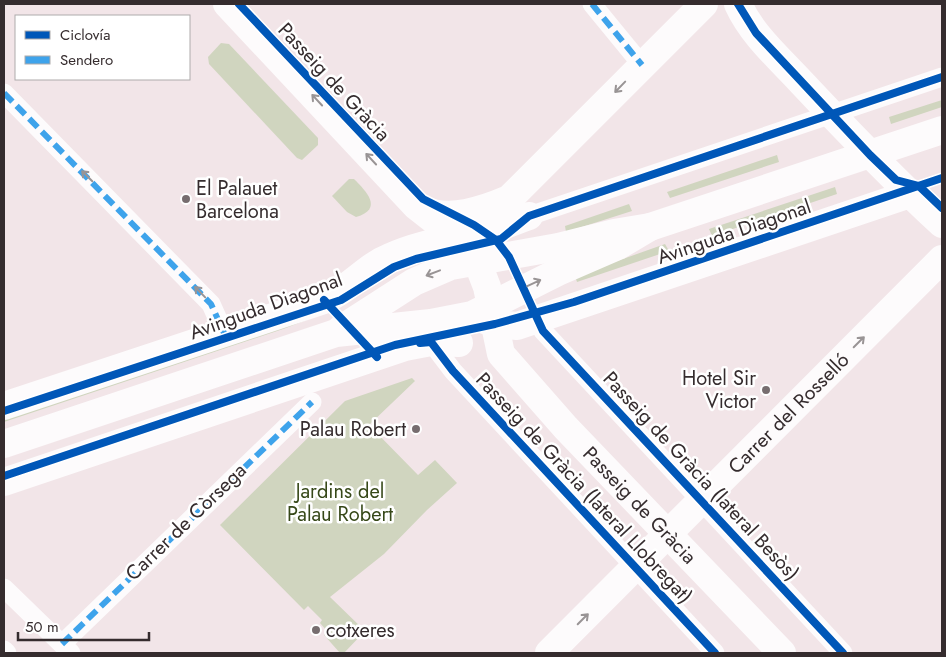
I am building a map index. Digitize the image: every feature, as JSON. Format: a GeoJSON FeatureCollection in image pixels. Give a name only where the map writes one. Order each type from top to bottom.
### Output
{"type":"FeatureCollection","features":[{"type":"Feature","properties":{"kind":"street"},"geometry":{"type":"LineString","coordinates":[[592,4],[642,64]]}},
{"type":"Feature","properties":{"kind":"street"},"geometry":{"type":"LineString","coordinates":[[416,206],[431,213],[445,215],[487,208],[509,199],[704,4]]}},
{"type":"Feature","properties":{"kind":"street"},"geometry":{"type":"LineString","coordinates":[[738,4],[756,33],[870,155],[942,224]]}},
{"type":"Feature","properties":{"kind":"street","name":"Passeig de Gràcia"},"geometry":{"type":"LineString","coordinates":[[230,5],[416,206],[458,237],[467,246],[477,262],[486,315],[501,354],[556,418],[782,653]]}},
{"type":"Feature","properties":{"kind":"street"},"geometry":{"type":"LineString","coordinates":[[4,406],[333,297],[366,271],[392,256],[418,246],[491,229],[942,78]]}},
{"type":"Feature","properties":{"kind":"street"},"geometry":{"type":"LineString","coordinates":[[4,93],[211,304],[224,333]]}},
{"type":"Feature","properties":{"kind":"street","name":"Avinguda Diagonal"},"geometry":{"type":"LineString","coordinates":[[336,333],[416,318],[429,274],[452,266],[558,247],[614,233],[650,227],[942,130]]}},
{"type":"Feature","properties":{"kind":"street"},"geometry":{"type":"LineString","coordinates":[[4,444],[336,333],[416,318],[486,315],[517,326],[910,194]]}},
{"type":"Feature","properties":{"kind":"street","name":"Avinguda Diagonal"},"geometry":{"type":"LineString","coordinates":[[486,315],[522,288],[626,243],[650,227]]}},
{"type":"Feature","properties":{"kind":"street","name":"Carrer del Rosselló"},"geometry":{"type":"LineString","coordinates":[[549,653],[942,259]]}},
{"type":"Feature","properties":{"kind":"street"},"geometry":{"type":"LineString","coordinates":[[366,271],[416,318],[459,343],[501,354]]}},
{"type":"Feature","properties":{"kind":"street"},"geometry":{"type":"LineString","coordinates":[[4,482],[392,351],[416,318]]}},
{"type":"Feature","properties":{"kind":"street","name":"Passeig de Gràcia (lateral Llobregat)"},"geometry":{"type":"LineString","coordinates":[[416,318],[453,370],[715,653]]}},
{"type":"Feature","properties":{"kind":"street","name":"Passeig de Gràcia (lateral Besòs)"},"geometry":{"type":"LineString","coordinates":[[537,319],[543,331],[843,653]]}},
{"type":"Feature","properties":{"kind":"street","name":"Carrer de Còrsega"},"geometry":{"type":"LineString","coordinates":[[66,650],[312,402]]}},
{"type":"Feature","properties":{"kind":"street"},"geometry":{"type":"LineString","coordinates":[[4,588],[66,650]]}},
{"type":"Feature","properties":{"kind":"street"},"geometry":{"type":"LineString","coordinates":[[4,650],[7,653]]}},
{"type":"Feature","properties":{"kind":"green space"},"geometry":{"type":"Polygon","coordinates":[[[221,43],[229,44],[318,138],[318,145],[302,160],[297,158],[209,64],[208,57],[221,43]]]}},
{"type":"Feature","properties":{"kind":"green space"},"geometry":{"type":"Polygon","coordinates":[[[942,100],[942,107],[891,124],[889,117],[942,100]]]}},
{"type":"Feature","properties":{"kind":"green space"},"geometry":{"type":"Polygon","coordinates":[[[777,155],[779,162],[670,198],[667,192],[777,155]]]}},
{"type":"Feature","properties":{"kind":"green space"},"geometry":{"type":"Polygon","coordinates":[[[349,179],[354,179],[363,189],[371,205],[364,214],[356,217],[347,212],[332,196],[349,179]]]}},
{"type":"Feature","properties":{"kind":"green space"},"geometry":{"type":"Polygon","coordinates":[[[835,187],[837,194],[712,236],[709,229],[835,187]]]}},
{"type":"Feature","properties":{"kind":"green space"},"geometry":{"type":"Polygon","coordinates":[[[629,204],[632,211],[566,232],[565,226],[629,204]]]}},
{"type":"Feature","properties":{"kind":"green space"},"geometry":{"type":"Polygon","coordinates":[[[665,244],[669,251],[577,282],[575,276],[665,244]]]}},
{"type":"Feature","properties":{"kind":"green space"},"geometry":{"type":"Polygon","coordinates":[[[309,319],[286,328],[4,422],[4,416],[309,319]]]}},
{"type":"Feature","properties":{"kind":"green space","name":"Jardins del Palau Robert"},"geometry":{"type":"Polygon","coordinates":[[[412,378],[415,381],[369,425],[418,475],[435,460],[457,483],[427,510],[384,554],[330,597],[365,631],[344,653],[340,653],[324,635],[327,631],[320,623],[322,620],[308,606],[304,610],[220,525],[345,401],[412,378]]]}},
{"type":"Feature","properties":{"kind":"marked path"},"geometry":{"type":"LineString","coordinates":[[592,4],[642,65]]}},
{"type":"Feature","properties":{"kind":"marked path"},"geometry":{"type":"LineString","coordinates":[[4,93],[211,304],[224,333]]}},
{"type":"Feature","properties":{"kind":"marked path"},"geometry":{"type":"LineString","coordinates":[[62,644],[312,402]]}},
{"type":"Feature","properties":{"kind":"cycle path"},"geometry":{"type":"LineString","coordinates":[[239,4],[423,199],[474,225],[496,240],[509,257],[543,331],[843,653]]}},
{"type":"Feature","properties":{"kind":"cycle path"},"geometry":{"type":"LineString","coordinates":[[738,4],[756,33],[870,155],[896,180],[919,186],[942,208]]}},
{"type":"Feature","properties":{"kind":"cycle path"},"geometry":{"type":"LineString","coordinates":[[4,411],[341,300],[394,267],[416,259],[501,239],[529,216],[942,77]]}},
{"type":"Feature","properties":{"kind":"cycle path"},"geometry":{"type":"LineString","coordinates":[[4,476],[395,345],[495,324],[574,302],[942,178]]}},
{"type":"Feature","properties":{"kind":"cycle path"},"geometry":{"type":"LineString","coordinates":[[324,300],[377,357]]}},
{"type":"Feature","properties":{"kind":"cycle path"},"geometry":{"type":"LineString","coordinates":[[420,343],[431,342],[453,371],[715,653]]}},
{"type":"Feature","properties":{"kind":"place","name":"El Palauet Barcelona"},"geometry":{"type":"Point","coordinates":[186,199]}},
{"type":"Feature","properties":{"kind":"place","name":"Hotel Sir Victor"},"geometry":{"type":"Point","coordinates":[766,390]}},
{"type":"Feature","properties":{"kind":"place","name":"Palau Robert"},"geometry":{"type":"Point","coordinates":[416,429]}},
{"type":"Feature","properties":{"kind":"place","name":"cotxeres"},"geometry":{"type":"Point","coordinates":[316,630]}}]}
